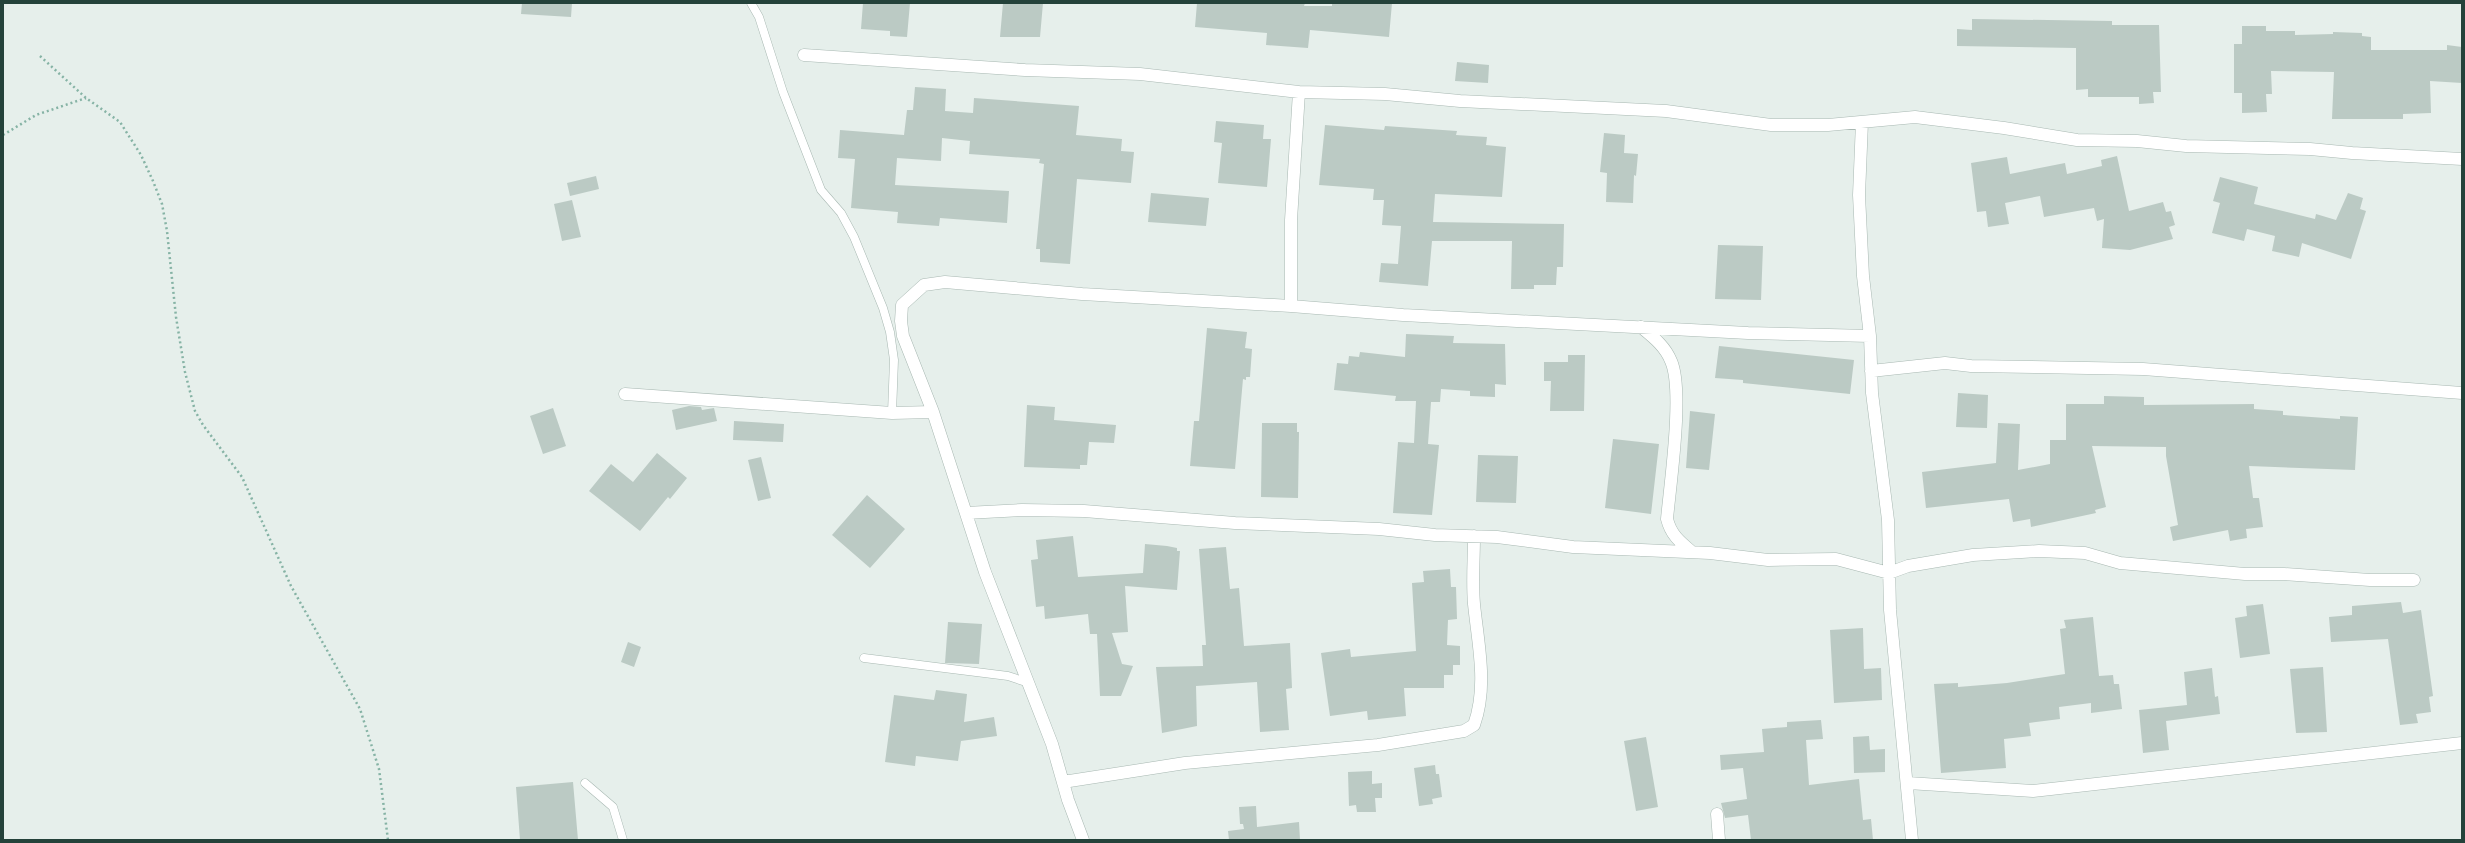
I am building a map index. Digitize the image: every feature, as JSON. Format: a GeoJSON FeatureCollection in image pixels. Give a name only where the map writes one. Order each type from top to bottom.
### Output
{"type":"FeatureCollection","features":[{"type":"Feature","properties":{"kind":"street"},"geometry":{"type":"LineString","coordinates":[[804,55],[1024,70],[1140,74],[1299,92],[1385,94],[1460,101],[1666,110],[1771,125],[1828,125],[1915,117],[2004,128],[2077,140],[2137,141],[2186,146],[2310,149],[2352,153],[2462,159]]}},
{"type":"Feature","properties":{"kind":"street"},"geometry":{"type":"LineString","coordinates":[[1291,306],[1291,220],[1299,92]]}},
{"type":"Feature","properties":{"kind":"street"},"geometry":{"type":"LineString","coordinates":[[1862,122],[1859,195],[1863,276],[1870,336],[1871,371],[1888,520],[1890,610],[1908,783],[1912,840]]}},
{"type":"Feature","properties":{"kind":"street"},"geometry":{"type":"LineString","coordinates":[[1083,840],[1063,782],[1052,744],[985,572],[933,412],[903,336],[900,322],[902,305],[924,285],[945,282],[1082,294],[1291,306],[1403,315],[1641,327],[1870,336]]}},
{"type":"Feature","properties":{"kind":"street"},"geometry":{"type":"LineString","coordinates":[[1641,327],[1664,349],[1671,361],[1676,378],[1673,450],[1667,519],[1670,530],[1676,539],[1692,552]]}},
{"type":"Feature","properties":{"kind":"street"},"geometry":{"type":"LineString","coordinates":[[1871,371],[1945,363],[1971,366],[2143,369],[2462,393]]}},
{"type":"Feature","properties":{"kind":"street"},"geometry":{"type":"LineString","coordinates":[[625,394],[892,413],[933,412]]}},
{"type":"Feature","properties":{"kind":"street"},"geometry":{"type":"LineString","coordinates":[[966,513],[1022,510],[1084,511],[1243,523],[1379,529],[1435,535],[1474,536],[1573,547],[1692,552],[1768,560],[1836,559],[1889,573],[1908,566],[1973,555],[2039,551],[2085,553],[2120,563],[2245,574],[2284,574],[2370,580],[2414,580]]}},
{"type":"Feature","properties":{"kind":"street"},"geometry":{"type":"LineString","coordinates":[[1063,782],[1185,763],[1378,744],[1464,731],[1474,726],[1478,715],[1482,671],[1474,602],[1474,536]]}},
{"type":"Feature","properties":{"kind":"street"},"geometry":{"type":"LineString","coordinates":[[1908,783],[2033,791],[2462,743]]}},
{"type":"Feature","properties":{"kind":"street"},"geometry":{"type":"LineString","coordinates":[[1717,814],[1718,840]]}},
{"type":"Feature","properties":{"kind":"lane"},"geometry":{"type":"LineString","coordinates":[[751,3],[759,17],[783,92],[821,190],[841,213],[854,237],[883,308],[890,332],[894,360],[892,413]]}},
{"type":"Feature","properties":{"kind":"lane"},"geometry":{"type":"LineString","coordinates":[[864,658],[1008,676],[1029,683]]}},
{"type":"Feature","properties":{"kind":"lane"},"geometry":{"type":"LineString","coordinates":[[585,783],[613,807],[623,840]]}},
{"type":"Feature","properties":{"kind":"path"},"geometry":{"type":"LineString","coordinates":[[40,56],[86,98],[120,122],[141,155],[156,187],[162,204],[167,231],[176,317],[185,372],[195,411],[203,425],[242,477],[292,586],[360,709],[379,769],[388,840]]}},
{"type":"Feature","properties":{"kind":"path"},"geometry":{"type":"LineString","coordinates":[[3,135],[36,114],[86,98]]}},
{"type":"Feature","properties":{"kind":"building"},"geometry":{"type":"Polygon","coordinates":[[[522,3],[572,3],[571,17],[521,14],[522,3]]]}},
{"type":"Feature","properties":{"kind":"building"},"geometry":{"type":"Polygon","coordinates":[[[863,3],[910,3],[907,37],[890,36],[890,31],[861,29],[863,3]]]}},
{"type":"Feature","properties":{"kind":"building"},"geometry":{"type":"Polygon","coordinates":[[[1003,3],[1043,3],[1040,37],[1000,37],[1003,3]]]}},
{"type":"Feature","properties":{"kind":"building"},"geometry":{"type":"Polygon","coordinates":[[[1197,3],[1305,3],[1304,6],[1332,6],[1332,3],[1392,3],[1389,37],[1310,30],[1308,48],[1266,45],[1267,33],[1195,27],[1197,3]]]}},
{"type":"Feature","properties":{"kind":"building"},"geometry":{"type":"Polygon","coordinates":[[[1972,19],[2112,21],[2112,25],[2159,25],[2161,92],[2153,92],[2154,103],[2139,104],[2139,97],[2088,97],[2088,89],[2076,90],[2076,48],[1957,46],[1957,29],[1972,30],[1972,19]]]}},
{"type":"Feature","properties":{"kind":"building"},"geometry":{"type":"Polygon","coordinates":[[[2242,26],[2266,26],[2266,31],[2295,31],[2295,35],[2333,34],[2333,32],[2362,33],[2362,36],[2371,37],[2371,50],[2447,50],[2447,45],[2462,47],[2462,83],[2430,81],[2431,113],[2403,114],[2403,119],[2332,119],[2334,72],[2271,71],[2272,94],[2266,94],[2267,112],[2242,113],[2242,93],[2234,93],[2234,44],[2242,44],[2242,26]]]}},
{"type":"Feature","properties":{"kind":"building"},"geometry":{"type":"Polygon","coordinates":[[[1457,62],[1489,65],[1488,83],[1455,81],[1457,62]]]}},
{"type":"Feature","properties":{"kind":"building"},"geometry":{"type":"Polygon","coordinates":[[[915,87],[946,89],[945,111],[973,113],[974,98],[1079,106],[1076,135],[1122,139],[1121,151],[1134,152],[1131,183],[1077,179],[1070,264],[1040,262],[1040,249],[1036,249],[1044,164],[1039,163],[1040,159],[969,154],[970,141],[942,138],[941,161],[897,158],[895,185],[1009,191],[1007,223],[940,218],[939,226],[897,223],[898,212],[851,208],[855,159],[838,158],[840,130],[904,135],[907,110],[913,110],[915,87]]]}},
{"type":"Feature","properties":{"kind":"building"},"geometry":{"type":"Polygon","coordinates":[[[1216,121],[1264,125],[1263,139],[1271,139],[1267,187],[1218,183],[1222,143],[1214,142],[1216,121]]]}},
{"type":"Feature","properties":{"kind":"building"},"geometry":{"type":"Polygon","coordinates":[[[1325,125],[1384,130],[1385,126],[1457,131],[1456,135],[1487,137],[1486,145],[1506,147],[1502,197],[1435,194],[1433,222],[1564,224],[1563,267],[1557,267],[1556,285],[1534,285],[1534,289],[1511,289],[1512,241],[1432,241],[1428,286],[1379,282],[1381,263],[1398,264],[1401,226],[1382,225],[1384,200],[1373,200],[1374,189],[1319,185],[1325,125]]]}},
{"type":"Feature","properties":{"kind":"building"},"geometry":{"type":"Polygon","coordinates":[[[1604,133],[1625,135],[1624,153],[1638,154],[1636,176],[1634,175],[1633,203],[1606,202],[1607,173],[1600,172],[1604,133]]]}},
{"type":"Feature","properties":{"kind":"building"},"geometry":{"type":"Polygon","coordinates":[[[2117,156],[2129,211],[2163,202],[2166,212],[2171,211],[2175,225],[2169,227],[2173,239],[2130,250],[2102,248],[2104,219],[2097,221],[2094,208],[2044,217],[2040,196],[2005,203],[2009,224],[1988,227],[1986,211],[1977,212],[1971,163],[2007,157],[2010,174],[2065,163],[2067,174],[2102,166],[2101,160],[2117,156]]]}},
{"type":"Feature","properties":{"kind":"building"},"geometry":{"type":"Polygon","coordinates":[[[596,176],[599,189],[570,196],[567,183],[596,176]]]}},
{"type":"Feature","properties":{"kind":"building"},"geometry":{"type":"Polygon","coordinates":[[[2220,177],[2258,187],[2254,204],[2315,219],[2316,214],[2336,220],[2348,193],[2363,198],[2360,209],[2366,211],[2351,259],[2302,243],[2299,257],[2272,251],[2275,236],[2247,229],[2244,241],[2212,233],[2220,203],[2213,201],[2220,177]]]}},
{"type":"Feature","properties":{"kind":"building"},"geometry":{"type":"Polygon","coordinates":[[[1151,193],[1209,198],[1206,226],[1148,222],[1151,193]]]}},
{"type":"Feature","properties":{"kind":"building"},"geometry":{"type":"Polygon","coordinates":[[[572,200],[581,237],[562,241],[554,204],[572,200]]]}},
{"type":"Feature","properties":{"kind":"building"},"geometry":{"type":"Polygon","coordinates":[[[1718,245],[1763,246],[1761,300],[1715,299],[1718,245]]]}},
{"type":"Feature","properties":{"kind":"building"},"geometry":{"type":"Polygon","coordinates":[[[1207,328],[1247,332],[1245,348],[1252,349],[1250,377],[1246,377],[1246,380],[1243,379],[1235,469],[1190,466],[1194,421],[1199,421],[1207,328]]]}},
{"type":"Feature","properties":{"kind":"building"},"geometry":{"type":"Polygon","coordinates":[[[1406,334],[1454,336],[1453,343],[1505,344],[1506,385],[1495,384],[1495,397],[1470,396],[1470,391],[1441,389],[1440,402],[1431,402],[1428,444],[1439,445],[1432,515],[1393,513],[1398,442],[1414,443],[1416,401],[1395,401],[1396,396],[1334,390],[1337,363],[1348,364],[1349,356],[1359,357],[1360,352],[1405,357],[1406,334]]]}},
{"type":"Feature","properties":{"kind":"building"},"geometry":{"type":"Polygon","coordinates":[[[1719,346],[1854,360],[1850,394],[1743,383],[1743,380],[1715,378],[1719,346]]]}},
{"type":"Feature","properties":{"kind":"building"},"geometry":{"type":"Polygon","coordinates":[[[1568,355],[1585,355],[1584,411],[1550,411],[1551,381],[1544,381],[1544,362],[1568,362],[1568,355]]]}},
{"type":"Feature","properties":{"kind":"building"},"geometry":{"type":"Polygon","coordinates":[[[1958,393],[1988,395],[1987,428],[1956,427],[1958,393]]]}},
{"type":"Feature","properties":{"kind":"building"},"geometry":{"type":"Polygon","coordinates":[[[2104,396],[2144,397],[2144,405],[2254,404],[2254,409],[2283,411],[2283,415],[2340,419],[2340,416],[2358,417],[2355,470],[2249,466],[2253,498],[2259,498],[2263,527],[2246,529],[2247,538],[2230,541],[2228,530],[2173,541],[2170,527],[2178,525],[2166,456],[2166,447],[2092,446],[2106,507],[2095,510],[2096,513],[2031,527],[2030,519],[2013,522],[2009,499],[1926,508],[1922,472],[1996,463],[1998,423],[2020,424],[2018,470],[2050,464],[2050,440],[2066,440],[2066,404],[2104,404],[2104,396]]]}},
{"type":"Feature","properties":{"kind":"building"},"geometry":{"type":"Polygon","coordinates":[[[1027,405],[1055,407],[1054,420],[1116,425],[1114,443],[1089,442],[1087,465],[1080,465],[1080,469],[1024,467],[1027,405]]]}},
{"type":"Feature","properties":{"kind":"building"},"geometry":{"type":"Polygon","coordinates":[[[689,406],[701,407],[702,410],[714,408],[717,421],[676,430],[672,410],[689,406]]]}},
{"type":"Feature","properties":{"kind":"building"},"geometry":{"type":"Polygon","coordinates":[[[553,408],[566,446],[543,454],[530,416],[553,408]]]}},
{"type":"Feature","properties":{"kind":"building"},"geometry":{"type":"Polygon","coordinates":[[[1690,411],[1715,414],[1709,470],[1686,468],[1690,411]]]}},
{"type":"Feature","properties":{"kind":"building"},"geometry":{"type":"Polygon","coordinates":[[[734,421],[784,424],[783,442],[733,440],[734,421]]]}},
{"type":"Feature","properties":{"kind":"building"},"geometry":{"type":"Polygon","coordinates":[[[1262,423],[1297,423],[1297,432],[1299,432],[1298,498],[1261,497],[1262,423]]]}},
{"type":"Feature","properties":{"kind":"building"},"geometry":{"type":"Polygon","coordinates":[[[1613,439],[1659,444],[1651,514],[1605,508],[1613,439]]]}},
{"type":"Feature","properties":{"kind":"building"},"geometry":{"type":"Polygon","coordinates":[[[657,453],[687,478],[670,499],[668,497],[640,531],[589,491],[611,464],[633,482],[657,453]]]}},
{"type":"Feature","properties":{"kind":"building"},"geometry":{"type":"Polygon","coordinates":[[[1478,455],[1518,456],[1516,503],[1476,502],[1478,455]]]}},
{"type":"Feature","properties":{"kind":"building"},"geometry":{"type":"Polygon","coordinates":[[[761,457],[771,498],[758,501],[748,460],[761,457]]]}},
{"type":"Feature","properties":{"kind":"building"},"geometry":{"type":"Polygon","coordinates":[[[867,495],[905,529],[870,568],[832,535],[867,495]]]}},
{"type":"Feature","properties":{"kind":"building"},"geometry":{"type":"Polygon","coordinates":[[[1073,536],[1078,577],[1143,573],[1145,544],[1177,548],[1177,551],[1180,551],[1177,590],[1125,586],[1128,632],[1112,633],[1122,664],[1133,666],[1121,696],[1100,696],[1097,634],[1090,634],[1088,614],[1045,619],[1044,606],[1036,607],[1031,560],[1038,559],[1036,540],[1073,536]]]}},
{"type":"Feature","properties":{"kind":"building"},"geometry":{"type":"Polygon","coordinates":[[[1226,547],[1230,589],[1239,588],[1244,646],[1290,643],[1292,688],[1286,689],[1289,730],[1260,732],[1257,682],[1196,686],[1197,726],[1162,733],[1156,667],[1203,666],[1202,645],[1206,645],[1199,549],[1226,547]]]}},
{"type":"Feature","properties":{"kind":"building"},"geometry":{"type":"Polygon","coordinates":[[[1450,569],[1451,587],[1456,587],[1457,619],[1448,620],[1447,645],[1460,646],[1460,665],[1453,665],[1453,675],[1444,675],[1444,688],[1404,688],[1406,716],[1368,720],[1367,711],[1330,716],[1321,653],[1350,649],[1351,657],[1416,651],[1412,583],[1424,582],[1423,571],[1450,569]]]}},
{"type":"Feature","properties":{"kind":"building"},"geometry":{"type":"Polygon","coordinates":[[[2401,602],[2403,613],[2421,610],[2433,696],[2429,697],[2431,712],[2416,714],[2418,723],[2400,725],[2388,639],[2331,642],[2329,617],[2352,615],[2352,606],[2401,602]]]}},
{"type":"Feature","properties":{"kind":"building"},"geometry":{"type":"Polygon","coordinates":[[[2263,604],[2270,654],[2240,658],[2235,618],[2247,616],[2246,606],[2263,604]]]}},
{"type":"Feature","properties":{"kind":"building"},"geometry":{"type":"Polygon","coordinates":[[[2093,617],[2099,676],[2113,675],[2114,684],[2119,684],[2122,709],[2091,713],[2091,703],[2059,707],[2060,719],[2029,723],[2031,736],[2004,739],[2006,768],[1941,773],[1934,684],[1958,683],[1958,687],[2007,683],[2065,674],[2060,629],[2066,628],[2064,620],[2093,617]]]}},
{"type":"Feature","properties":{"kind":"building"},"geometry":{"type":"Polygon","coordinates":[[[948,622],[982,624],[979,664],[945,663],[948,622]]]}},
{"type":"Feature","properties":{"kind":"building"},"geometry":{"type":"Polygon","coordinates":[[[1863,628],[1864,669],[1881,668],[1882,700],[1834,703],[1830,630],[1863,628]]]}},
{"type":"Feature","properties":{"kind":"building"},"geometry":{"type":"Polygon","coordinates":[[[628,642],[641,647],[634,667],[621,662],[628,642]]]}},
{"type":"Feature","properties":{"kind":"building"},"geometry":{"type":"Polygon","coordinates":[[[2323,667],[2327,732],[2296,733],[2290,669],[2323,667]]]}},
{"type":"Feature","properties":{"kind":"building"},"geometry":{"type":"Polygon","coordinates":[[[2212,668],[2215,697],[2218,696],[2220,714],[2166,721],[2169,750],[2143,753],[2139,710],[2187,705],[2184,672],[2212,668]]]}},
{"type":"Feature","properties":{"kind":"building"},"geometry":{"type":"Polygon","coordinates":[[[936,690],[967,694],[964,722],[994,717],[997,736],[961,741],[958,761],[916,756],[915,766],[885,762],[894,695],[934,700],[936,690]]]}},
{"type":"Feature","properties":{"kind":"building"},"geometry":{"type":"Polygon","coordinates":[[[1821,720],[1823,739],[1806,740],[1809,785],[1859,779],[1863,820],[1871,819],[1873,840],[1751,840],[1748,815],[1725,818],[1721,803],[1747,799],[1743,768],[1721,770],[1720,755],[1764,752],[1762,729],[1787,727],[1787,722],[1821,720]]]}},
{"type":"Feature","properties":{"kind":"building"},"geometry":{"type":"Polygon","coordinates":[[[1869,736],[1870,750],[1885,749],[1885,772],[1854,773],[1853,737],[1869,736]]]}},
{"type":"Feature","properties":{"kind":"building"},"geometry":{"type":"Polygon","coordinates":[[[1646,737],[1658,807],[1636,811],[1624,741],[1646,737]]]}},
{"type":"Feature","properties":{"kind":"building"},"geometry":{"type":"Polygon","coordinates":[[[1435,765],[1436,774],[1439,774],[1442,797],[1432,799],[1433,804],[1419,806],[1414,768],[1435,765]]]}},
{"type":"Feature","properties":{"kind":"building"},"geometry":{"type":"Polygon","coordinates":[[[1372,771],[1372,784],[1382,783],[1382,798],[1375,798],[1376,812],[1357,812],[1356,805],[1349,806],[1348,772],[1372,771]]]}},
{"type":"Feature","properties":{"kind":"building"},"geometry":{"type":"Polygon","coordinates":[[[573,782],[578,840],[520,840],[516,787],[573,782]]]}},
{"type":"Feature","properties":{"kind":"building"},"geometry":{"type":"Polygon","coordinates":[[[1256,806],[1257,827],[1299,822],[1300,840],[1229,840],[1228,831],[1244,829],[1243,824],[1240,824],[1239,807],[1256,806]]]}}]}
